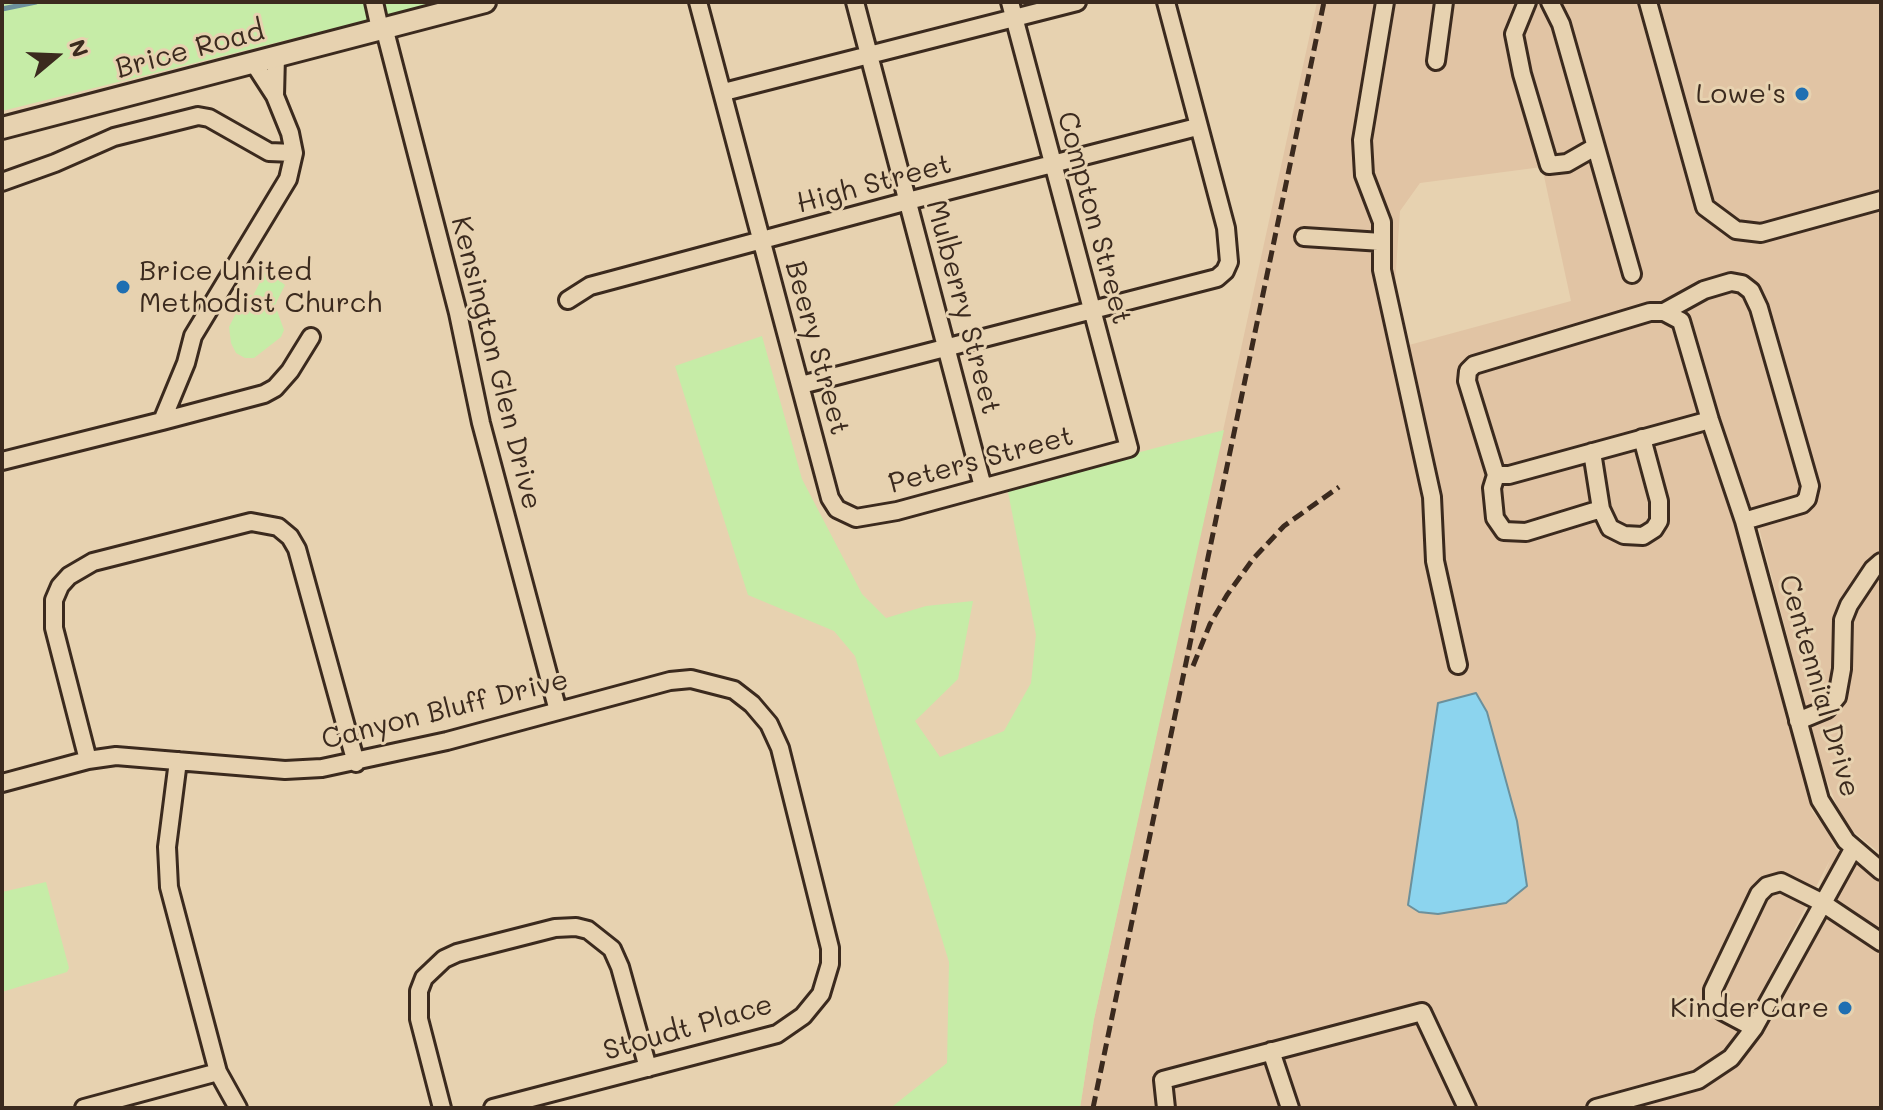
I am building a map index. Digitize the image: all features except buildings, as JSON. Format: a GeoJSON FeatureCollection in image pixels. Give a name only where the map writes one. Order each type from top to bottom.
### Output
{"type":"FeatureCollection","features":[{"type":"Feature","properties":{"kind":"main road","name":"Brice Road"},"geometry":{"type":"LineString","coordinates":[[2,128],[485,2]]}},
{"type":"Feature","properties":{"kind":"street","name":"Kensington Glen Drive"},"geometry":{"type":"LineString","coordinates":[[374,2],[458,313],[481,423],[558,711]]}},
{"type":"Feature","properties":{"kind":"street","name":"Beery Street"},"geometry":{"type":"LineString","coordinates":[[698,2],[830,498],[846,516]]}},
{"type":"Feature","properties":{"kind":"street","name":"Mulberry Street"},"geometry":{"type":"LineString","coordinates":[[855,2],[983,487]]}},
{"type":"Feature","properties":{"kind":"street"},"geometry":{"type":"LineString","coordinates":[[724,92],[868,55],[1012,10],[1077,2]]}},
{"type":"Feature","properties":{"kind":"street"},"geometry":{"type":"LineString","coordinates":[[801,385],[1217,278],[1225,271],[1229,262],[1226,228],[1166,2]]}},
{"type":"Feature","properties":{"kind":"street"},"geometry":{"type":"LineString","coordinates":[[1385,2],[1362,140],[1364,175],[1382,222],[1382,270],[1432,497],[1435,561],[1458,665]]}},
{"type":"Feature","properties":{"kind":"street"},"geometry":{"type":"LineString","coordinates":[[1436,61],[1444,2]]}},
{"type":"Feature","properties":{"kind":"street"},"geometry":{"type":"LineString","coordinates":[[1527,2],[1514,34],[1522,74],[1549,165],[1567,163],[1595,147]]}},
{"type":"Feature","properties":{"kind":"street"},"geometry":{"type":"LineString","coordinates":[[1550,2],[1561,24],[1632,274]]}},
{"type":"Feature","properties":{"kind":"street"},"geometry":{"type":"LineString","coordinates":[[1648,2],[1705,207],[1736,230],[1761,233],[1881,200]]}},
{"type":"Feature","properties":{"kind":"street","name":"Compton Street"},"geometry":{"type":"LineString","coordinates":[[1012,10],[1129,448]]}},
{"type":"Feature","properties":{"kind":"street"},"geometry":{"type":"LineString","coordinates":[[275,96],[276,56]]}},
{"type":"Feature","properties":{"kind":"street"},"geometry":{"type":"LineString","coordinates":[[162,421],[186,363],[193,336],[288,179],[294,153],[290,133],[275,96],[253,62]]}},
{"type":"Feature","properties":{"kind":"street"},"geometry":{"type":"LineString","coordinates":[[2,182],[114,137],[198,116],[209,118],[269,152],[294,153]]}},
{"type":"Feature","properties":{"kind":"street","name":"High Street"},"geometry":{"type":"LineString","coordinates":[[568,300],[590,286],[1197,127]]}},
{"type":"Feature","properties":{"kind":"street"},"geometry":{"type":"LineString","coordinates":[[1304,237],[1382,242]]}},
{"type":"Feature","properties":{"kind":"street"},"geometry":{"type":"LineString","coordinates":[[1601,509],[1526,532],[1504,531],[1495,518],[1492,488],[1496,475],[1467,381],[1468,371],[1474,365],[1650,312],[1664,312],[1704,290],[1731,282],[1742,284],[1751,291],[1759,308],[1810,486],[1807,499],[1802,504],[1744,521]]}},
{"type":"Feature","properties":{"kind":"street","name":"Centennial Drive"},"geometry":{"type":"LineString","coordinates":[[1664,312],[1681,321],[1751,544],[1820,800],[1853,849],[1881,871]]}},
{"type":"Feature","properties":{"kind":"street"},"geometry":{"type":"LineString","coordinates":[[2,461],[264,394],[275,388],[290,371],[311,337]]}},
{"type":"Feature","properties":{"kind":"street"},"geometry":{"type":"LineString","coordinates":[[1496,475],[1509,475],[1710,420]]}},
{"type":"Feature","properties":{"kind":"street"},"geometry":{"type":"LineString","coordinates":[[1592,452],[1601,509],[1610,528],[1624,535],[1643,536],[1654,529],[1659,521],[1659,501],[1642,438]]}},
{"type":"Feature","properties":{"kind":"street","name":"Peters Street"},"geometry":{"type":"LineString","coordinates":[[846,516],[867,517],[1129,448]]}},
{"type":"Feature","properties":{"kind":"street"},"geometry":{"type":"LineString","coordinates":[[88,760],[54,628],[54,600],[60,586],[69,576],[93,562],[251,522],[278,527],[290,537],[303,562],[356,763]]}},
{"type":"Feature","properties":{"kind":"street"},"geometry":{"type":"LineString","coordinates":[[1798,721],[1827,709],[1837,697],[1842,669],[1843,620],[1849,605],[1881,562]]}},
{"type":"Feature","properties":{"kind":"street","name":"Canyon Bluff Drive"},"geometry":{"type":"LineString","coordinates":[[2,783],[88,760],[125,756],[285,770],[356,763],[670,681],[691,679],[734,690],[752,704]]}},
{"type":"Feature","properties":{"kind":"street","name":"Stoudt Place"},"geometry":{"type":"LineString","coordinates":[[493,1108],[777,1034],[813,1006],[827,979],[830,948],[780,748],[769,724],[752,704]]}},
{"type":"Feature","properties":{"kind":"street"},"geometry":{"type":"LineString","coordinates":[[178,761],[166,866],[169,887],[218,1072],[238,1108]]}},
{"type":"Feature","properties":{"kind":"street"},"geometry":{"type":"LineString","coordinates":[[1596,1108],[1624,1104],[1698,1080],[1731,1058],[1754,1028],[1853,849]]}},
{"type":"Feature","properties":{"kind":"street"},"geometry":{"type":"LineString","coordinates":[[1754,1028],[1722,1011],[1713,999],[1713,990],[1759,894],[1767,886],[1781,882],[1821,902],[1881,942]]}},
{"type":"Feature","properties":{"kind":"street"},"geometry":{"type":"LineString","coordinates":[[442,1108],[419,1019],[419,991],[424,978],[433,967],[457,953],[555,928],[576,927],[597,935],[612,949],[648,1068]]}},
{"type":"Feature","properties":{"kind":"street"},"geometry":{"type":"LineString","coordinates":[[1166,1108],[1163,1080],[1422,1012],[1467,1108]]}},
{"type":"Feature","properties":{"kind":"street"},"geometry":{"type":"LineString","coordinates":[[1271,1051],[1290,1108]]}},
{"type":"Feature","properties":{"kind":"street"},"geometry":{"type":"LineString","coordinates":[[84,1108],[218,1072]]}},
{"type":"Feature","properties":{"kind":"shaded area"},"geometry":{"type":"Polygon","coordinates":[[[1317,2],[1881,2],[1881,854],[1844,824],[1821,765],[1759,528],[1738,533],[1812,811],[1831,835],[1836,849],[1881,879],[1881,1108],[1080,1108],[1094,1019],[1317,2]],[[1542,167],[1420,183],[1400,211],[1395,285],[1409,345],[1571,301],[1542,167]],[[1830,860],[1743,1028],[1744,1029],[1763,1032],[1830,860]]]}},
{"type":"Feature","properties":{"kind":"green space"},"geometry":{"type":"Polygon","coordinates":[[[2,2],[439,2],[2,111],[2,2]]]}},
{"type":"Feature","properties":{"kind":"green space"},"geometry":{"type":"Polygon","coordinates":[[[266,270],[285,285],[275,305],[284,330],[281,337],[254,358],[245,358],[236,353],[229,327],[242,301],[248,294],[253,296],[266,270]]]}},
{"type":"Feature","properties":{"kind":"green space"},"geometry":{"type":"Polygon","coordinates":[[[762,336],[802,479],[862,594],[886,618],[926,606],[973,601],[958,679],[915,721],[940,757],[1004,731],[1031,683],[1036,635],[1007,487],[1224,430],[1094,1019],[1080,1108],[893,1106],[947,1063],[949,962],[855,656],[834,631],[748,595],[675,366],[762,336]]]}},
{"type":"Feature","properties":{"kind":"green space"},"geometry":{"type":"Polygon","coordinates":[[[46,882],[69,968],[67,972],[2,992],[2,892],[46,882]]]}},
{"type":"Feature","properties":{"kind":"water"},"geometry":{"type":"Polygon","coordinates":[[[1476,693],[1487,712],[1517,821],[1527,886],[1506,903],[1438,914],[1419,912],[1408,905],[1438,703],[1476,693]]]}},
{"type":"Feature","properties":{"kind":"waterway"},"geometry":{"type":"LineString","coordinates":[[2,9],[36,2]]}},
{"type":"Feature","properties":{"kind":"railway"},"geometry":{"type":"LineString","coordinates":[[1093,1108],[1324,2]]}},
{"type":"Feature","properties":{"kind":"railway"},"geometry":{"type":"LineString","coordinates":[[1193,666],[1210,624],[1253,559],[1284,526],[1339,487]]}},
{"type":"Feature","properties":{"kind":"place","name":"Lowe's"},"geometry":{"type":"Point","coordinates":[1802,94]}},
{"type":"Feature","properties":{"kind":"place","name":"Brice United Methodist Church"},"geometry":{"type":"Point","coordinates":[123,287]}},
{"type":"Feature","properties":{"kind":"place","name":"KinderCare"},"geometry":{"type":"Point","coordinates":[1845,1008]}}]}
